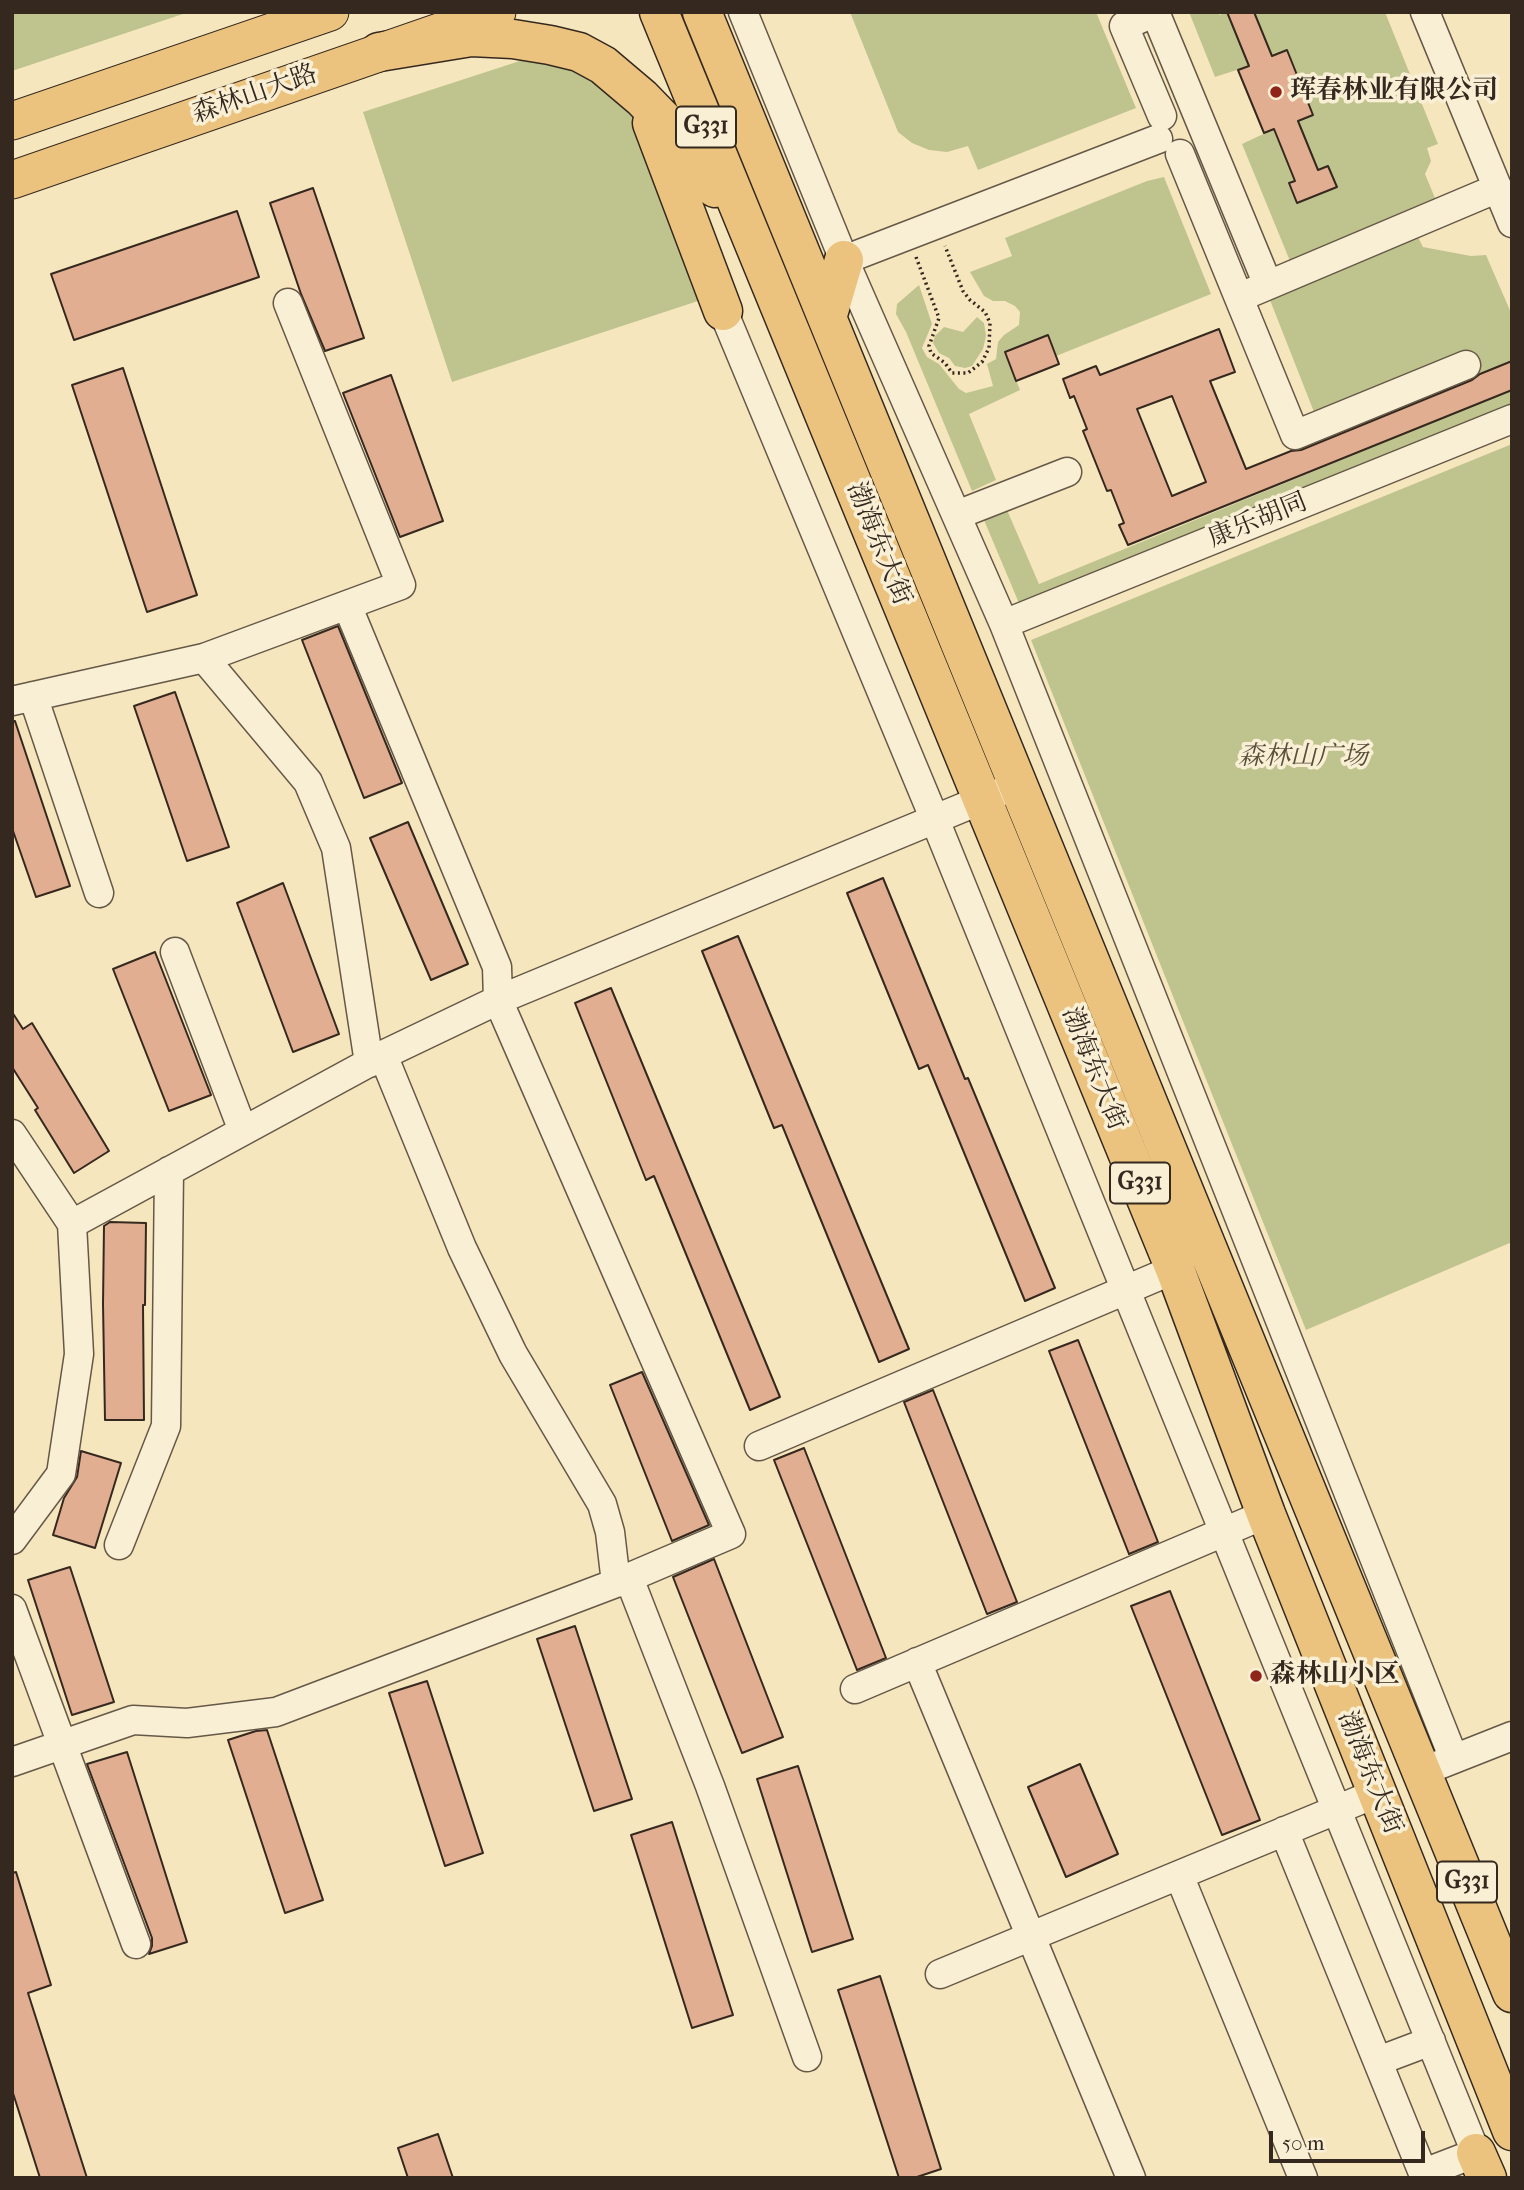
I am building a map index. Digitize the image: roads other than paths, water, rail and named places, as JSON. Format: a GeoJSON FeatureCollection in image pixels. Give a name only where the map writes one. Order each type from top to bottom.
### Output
{"type":"FeatureCollection","features":[{"type":"Feature","properties":{"kind":"highway","name":"渤海东大街"},"geometry":{"type":"LineString","coordinates":[[659,12],[1175,1269],[1266,1514],[1512,2132]]}},
{"type":"Feature","properties":{"kind":"highway","name":"渤海东大街"},"geometry":{"type":"LineString","coordinates":[[702,12],[1018,785],[1438,1765],[1512,1993]]}},
{"type":"Feature","properties":{"kind":"highway"},"geometry":{"type":"LineString","coordinates":[[379,52],[471,37],[513,39],[579,52],[603,65],[642,98],[676,134],[753,241]]}},
{"type":"Feature","properties":{"kind":"highway"},"geometry":{"type":"LineString","coordinates":[[642,98],[723,311]]}},
{"type":"Feature","properties":{"kind":"highway"},"geometry":{"type":"LineString","coordinates":[[827,318],[844,260]]}},
{"type":"Feature","properties":{"kind":"main road","name":"森林山大路"},"geometry":{"type":"LineString","coordinates":[[12,121],[330,12]]}},
{"type":"Feature","properties":{"kind":"main road","name":"森林山大路"},"geometry":{"type":"LineString","coordinates":[[12,180],[497,12]]}},
{"type":"Feature","properties":{"kind":"street","name":"渤海东大街"},"geometry":{"type":"LineString","coordinates":[[743,12],[844,260],[1004,624],[1438,1765]]}},
{"type":"Feature","properties":{"kind":"street"},"geometry":{"type":"LineString","coordinates":[[1268,285],[1155,12],[1124,26],[1166,136],[1238,297],[1295,435],[1466,365]]}},
{"type":"Feature","properties":{"kind":"street"},"geometry":{"type":"LineString","coordinates":[[1425,12],[1512,223]]}},
{"type":"Feature","properties":{"kind":"street"},"geometry":{"type":"LineString","coordinates":[[1182,108],[1190,110],[1201,122],[1202,136],[1199,143],[1188,152],[1166,136],[1167,111],[1182,108]]}},
{"type":"Feature","properties":{"kind":"street"},"geometry":{"type":"LineString","coordinates":[[844,260],[1166,136]]}},
{"type":"Feature","properties":{"kind":"street"},"geometry":{"type":"LineString","coordinates":[[1238,297],[1498,188]]}},
{"type":"Feature","properties":{"kind":"street"},"geometry":{"type":"LineString","coordinates":[[99,892],[23,698],[204,658],[401,585],[288,303]]}},
{"type":"Feature","properties":{"kind":"street","name":"渤海东大街"},"geometry":{"type":"LineString","coordinates":[[723,311],[935,820],[1482,2165]]}},
{"type":"Feature","properties":{"kind":"street","name":"康乐胡同"},"geometry":{"type":"LineString","coordinates":[[1004,624],[1512,419]]}},
{"type":"Feature","properties":{"kind":"street"},"geometry":{"type":"LineString","coordinates":[[957,515],[1068,472]]}},
{"type":"Feature","properties":{"kind":"street"},"geometry":{"type":"LineString","coordinates":[[12,1762],[133,1720],[187,1723],[276,1712],[623,1581],[731,1534],[498,1000],[497,967],[347,605]]}},
{"type":"Feature","properties":{"kind":"street"},"geometry":{"type":"LineString","coordinates":[[204,658],[308,782],[336,848],[376,1059],[513,1354],[602,1504],[623,1581],[710,1786],[807,2057]]}},
{"type":"Feature","properties":{"kind":"street"},"geometry":{"type":"LineString","coordinates":[[72,1224],[376,1059],[498,1000],[1018,785]]}},
{"type":"Feature","properties":{"kind":"street"},"geometry":{"type":"LineString","coordinates":[[175,952],[243,1131]]}},
{"type":"Feature","properties":{"kind":"street"},"geometry":{"type":"LineString","coordinates":[[12,1134],[72,1224],[79,1353],[61,1474],[12,1540]]}},
{"type":"Feature","properties":{"kind":"street"},"geometry":{"type":"LineString","coordinates":[[119,1545],[166,1426],[169,1171]]}},
{"type":"Feature","properties":{"kind":"street"},"geometry":{"type":"LineString","coordinates":[[759,1446],[1175,1269]]}},
{"type":"Feature","properties":{"kind":"street"},"geometry":{"type":"LineString","coordinates":[[855,1689],[1266,1514]]}},
{"type":"Feature","properties":{"kind":"street"},"geometry":{"type":"LineString","coordinates":[[12,1609],[136,1944]]}},
{"type":"Feature","properties":{"kind":"street"},"geometry":{"type":"LineString","coordinates":[[917,1662],[1131,2178]]}},
{"type":"Feature","properties":{"kind":"street"},"geometry":{"type":"LineString","coordinates":[[1438,1765],[1512,1736]]}},
{"type":"Feature","properties":{"kind":"street"},"geometry":{"type":"LineString","coordinates":[[940,1974],[1377,1793]]}},
{"type":"Feature","properties":{"kind":"street"},"geometry":{"type":"LineString","coordinates":[[1284,1831],[1425,2175],[1482,2165]]}},
{"type":"Feature","properties":{"kind":"street"},"geometry":{"type":"LineString","coordinates":[[1179,1875],[1303,2178]]}},
{"type":"Feature","properties":{"kind":"street"},"geometry":{"type":"LineString","coordinates":[[1378,2061],[1431,2041]]}},
{"type":"Feature","properties":{"kind":"place","name":"珲春林业有限公司"},"geometry":{"type":"Point","coordinates":[1276,92]}},
{"type":"Feature","properties":{"kind":"place","name":"森林山小区"},"geometry":{"type":"Point","coordinates":[1256,1676]}},
{"type":"Feature","properties":{"kind":"park label","name":"森林山广场"},"geometry":{"type":"Point","coordinates":[1303,758]}}]}
